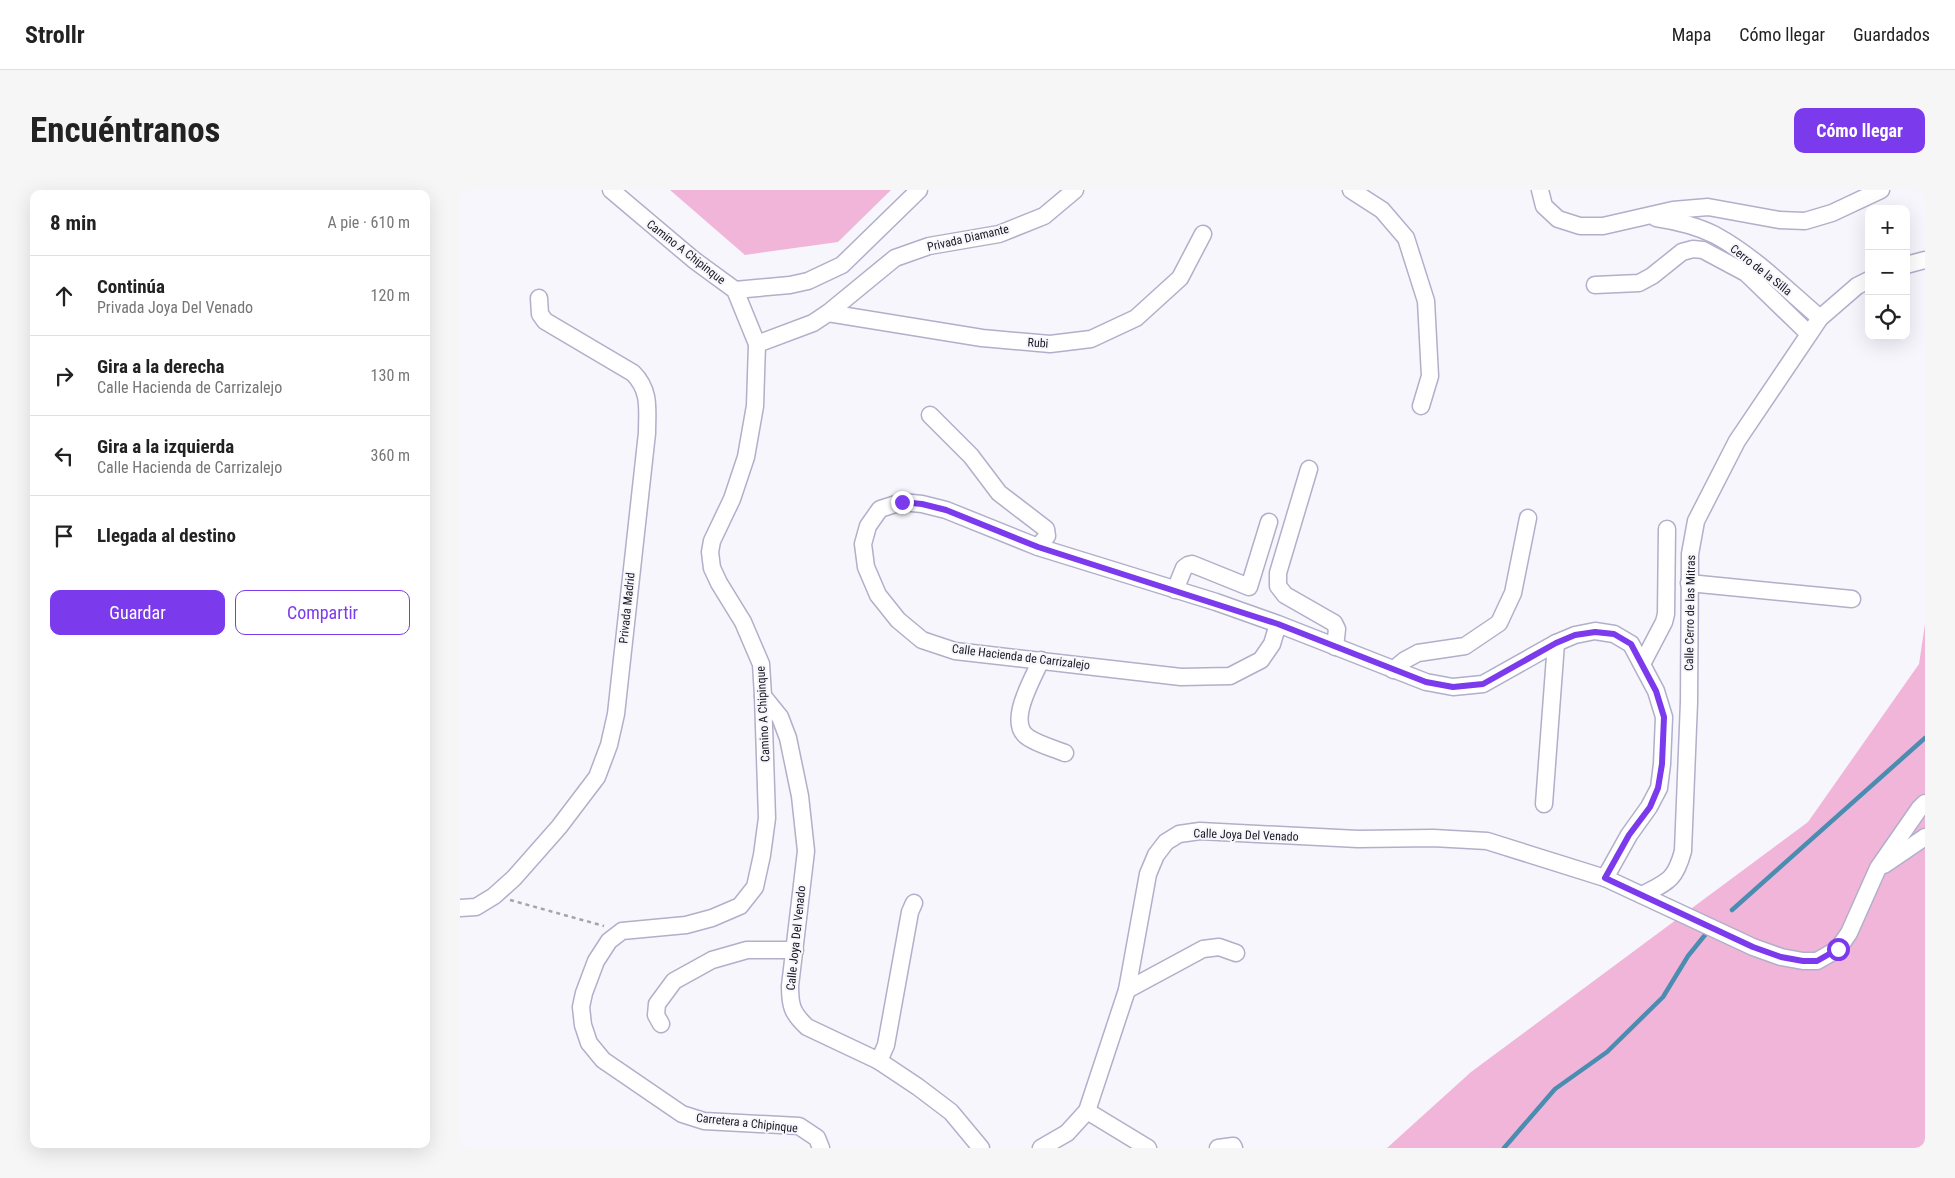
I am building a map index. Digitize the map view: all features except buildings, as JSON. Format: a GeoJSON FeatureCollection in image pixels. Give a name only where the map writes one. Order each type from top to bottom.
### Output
{"type":"FeatureCollection","features":[{"type":"Feature","properties":{"kind":"street","name":"Camino A Chipinque"},"geometry":{"type":"LineString","coordinates":[[612,190],[694,260],[735,290],[757,344],[755,406],[746,457],[732,499],[712,541],[710,552],[712,568],[743,622],[761,664],[764,696],[767,818],[755,887],[740,906],[712,918],[686,924],[622,931]]}},
{"type":"Feature","properties":{"kind":"street"},"geometry":{"type":"LineString","coordinates":[[735,290],[808,281],[842,265],[919,190]]}},
{"type":"Feature","properties":{"kind":"street","name":"Privada Diamante"},"geometry":{"type":"LineString","coordinates":[[757,344],[813,323],[895,258],[929,246],[999,234],[1044,216],[1075,190]]}},
{"type":"Feature","properties":{"kind":"street"},"geometry":{"type":"LineString","coordinates":[[1351,190],[1382,210],[1406,238],[1426,301],[1430,376],[1421,406]]}},
{"type":"Feature","properties":{"kind":"street","name":"Cerro de la Silla"},"geometry":{"type":"LineString","coordinates":[[1540,190],[1544,206],[1558,219],[1580,226],[1603,226],[1647,216],[1677,221],[1714,234],[1753,260],[1820,318]]}},
{"type":"Feature","properties":{"kind":"street"},"geometry":{"type":"LineString","coordinates":[[1647,216],[1674,210],[1708,207],[1779,220],[1805,221],[1832,213],[1881,190]]}},
{"type":"Feature","properties":{"kind":"street","name":"Rubi"},"geometry":{"type":"LineString","coordinates":[[828,313],[982,338],[1050,344],[1091,339],[1136,318],[1180,278],[1203,234]]}},
{"type":"Feature","properties":{"kind":"street"},"geometry":{"type":"LineString","coordinates":[[1595,285],[1639,284],[1682,252],[1693,249],[1702,250],[1746,272],[1808,334]]}},
{"type":"Feature","properties":{"kind":"street"},"geometry":{"type":"LineString","coordinates":[[1910,263],[1925,260]]}},
{"type":"Feature","properties":{"kind":"street","name":"Calle Cerro de las Mitras"},"geometry":{"type":"LineString","coordinates":[[1642,895],[1669,880],[1678,869],[1682,852],[1689,702],[1690,554],[1696,521],[1737,441],[1808,334],[1820,318],[1857,286],[1865,282]]}},
{"type":"Feature","properties":{"kind":"street","name":"Privada Madrid"},"geometry":{"type":"LineString","coordinates":[[460,908],[476,907],[494,896],[514,878],[559,827],[598,777],[609,745],[616,714],[647,433],[647,396],[641,381],[633,373],[545,321],[540,314],[539,298]]}},
{"type":"Feature","properties":{"kind":"street"},"geometry":{"type":"LineString","coordinates":[[930,415],[971,456],[999,493],[1046,529],[1047,536],[1038,547]]}},
{"type":"Feature","properties":{"kind":"street"},"geometry":{"type":"LineString","coordinates":[[1309,469],[1278,573],[1278,586],[1285,595],[1334,623],[1337,629],[1335,647]]}},
{"type":"Feature","properties":{"kind":"street","name":"Calle Hacienda de Carrizalejo"},"geometry":{"type":"LineString","coordinates":[[1278,624],[1272,644],[1261,660],[1230,676],[1181,676],[955,651],[922,640],[898,620],[878,595],[866,566],[863,544],[868,526],[880,510],[902,502],[922,504],[946,510],[1038,547],[1278,624],[1426,682],[1453,687],[1483,684],[1556,643],[1575,635],[1595,632],[1614,634],[1631,644],[1656,691],[1664,717],[1662,764],[1658,788],[1650,807],[1629,835],[1605,878]]}},
{"type":"Feature","properties":{"kind":"street"},"geometry":{"type":"LineString","coordinates":[[1393,670],[1418,653],[1465,646],[1499,623],[1513,594],[1528,518]]}},
{"type":"Feature","properties":{"kind":"street"},"geometry":{"type":"LineString","coordinates":[[1175,590],[1184,568],[1192,564],[1249,587],[1269,522]]}},
{"type":"Feature","properties":{"kind":"street"},"geometry":{"type":"LineString","coordinates":[[1642,664],[1664,622],[1666,614],[1666,529]]}},
{"type":"Feature","properties":{"kind":"street"},"geometry":{"type":"LineString","coordinates":[[1690,583],[1852,598]]}},
{"type":"Feature","properties":{"kind":"street"},"geometry":{"type":"LineString","coordinates":[[1544,804],[1556,643]]}},
{"type":"Feature","properties":{"kind":"street"},"geometry":{"type":"LineString","coordinates":[[1041,660],[1020,708],[1018,723],[1027,737],[1065,753]]}},
{"type":"Feature","properties":{"kind":"street","name":"Calle Joya Del Venado"},"geometry":{"type":"LineString","coordinates":[[764,696],[780,717],[788,738],[800,796],[806,851],[790,986],[790,1005],[798,1018],[807,1027],[878,1061],[918,1087],[951,1112],[981,1148]]}},
{"type":"Feature","properties":{"kind":"street"},"geometry":{"type":"LineString","coordinates":[[1878,868],[1925,803]]}},
{"type":"Feature","properties":{"kind":"street","name":"Calle Joya Del Venado"},"geometry":{"type":"LineString","coordinates":[[1041,1148],[1067,1133],[1087,1111],[1127,990],[1148,874],[1156,855],[1166,842],[1178,834],[1200,831],[1358,839],[1433,838],[1478,840],[1605,878],[1753,947],[1781,957],[1803,961],[1817,961],[1838,949],[1849,933],[1878,868]]}},
{"type":"Feature","properties":{"kind":"street"},"geometry":{"type":"LineString","coordinates":[[1878,868],[1909,850],[1925,837]]}},
{"type":"Feature","properties":{"kind":"street"},"geometry":{"type":"LineString","coordinates":[[878,1061],[886,1044],[910,912],[914,902]]}},
{"type":"Feature","properties":{"kind":"street","name":"Carretera a Chipinque"},"geometry":{"type":"LineString","coordinates":[[622,931],[609,941],[596,960],[584,992],[581,1007],[582,1025],[589,1043],[602,1060],[682,1114],[704,1121],[799,1126],[817,1138],[821,1148]]}},
{"type":"Feature","properties":{"kind":"street"},"geometry":{"type":"LineString","coordinates":[[1127,990],[1203,949],[1219,947],[1236,953]]}},
{"type":"Feature","properties":{"kind":"street"},"geometry":{"type":"LineString","coordinates":[[661,1024],[656,1015],[657,1004],[674,981],[681,977],[712,960],[748,950],[795,950]]}},
{"type":"Feature","properties":{"kind":"street"},"geometry":{"type":"LineString","coordinates":[[1087,1111],[1148,1148]]}},
{"type":"Feature","properties":{"kind":"street"},"geometry":{"type":"LineString","coordinates":[[1218,1148],[1233,1146],[1234,1148]]}},
{"type":"Feature","properties":{"kind":"path"},"geometry":{"type":"LineString","coordinates":[[494,896],[622,931]]}},
{"type":"Feature","properties":{"kind":"shaded area"},"geometry":{"type":"Polygon","coordinates":[[[670,190],[891,190],[838,242],[745,255],[670,190]]]}},
{"type":"Feature","properties":{"kind":"shaded area"},"geometry":{"type":"Polygon","coordinates":[[[1925,624],[1925,1148],[1387,1148],[1471,1072],[1808,822],[1919,664],[1925,624]]]}},
{"type":"Feature","properties":{"kind":"waterway"},"geometry":{"type":"LineString","coordinates":[[1732,910],[1925,738]]}},
{"type":"Feature","properties":{"kind":"waterway"},"geometry":{"type":"LineString","coordinates":[[1504,1148],[1555,1089],[1607,1052],[1663,997],[1688,956],[1705,935]]}},
{"type":"Feature","properties":{"kind":"route"},"geometry":{"type":"LineString","coordinates":[[902,502],[922,504],[946,510],[1038,547],[1216,602],[1278,624],[1426,682],[1453,687],[1483,684],[1556,643],[1575,635],[1595,632],[1614,634],[1631,644],[1656,691],[1664,717],[1662,764],[1658,788],[1650,807],[1629,835],[1605,878],[1753,947],[1781,957],[1803,961],[1817,961],[1838,949]]}}]}
